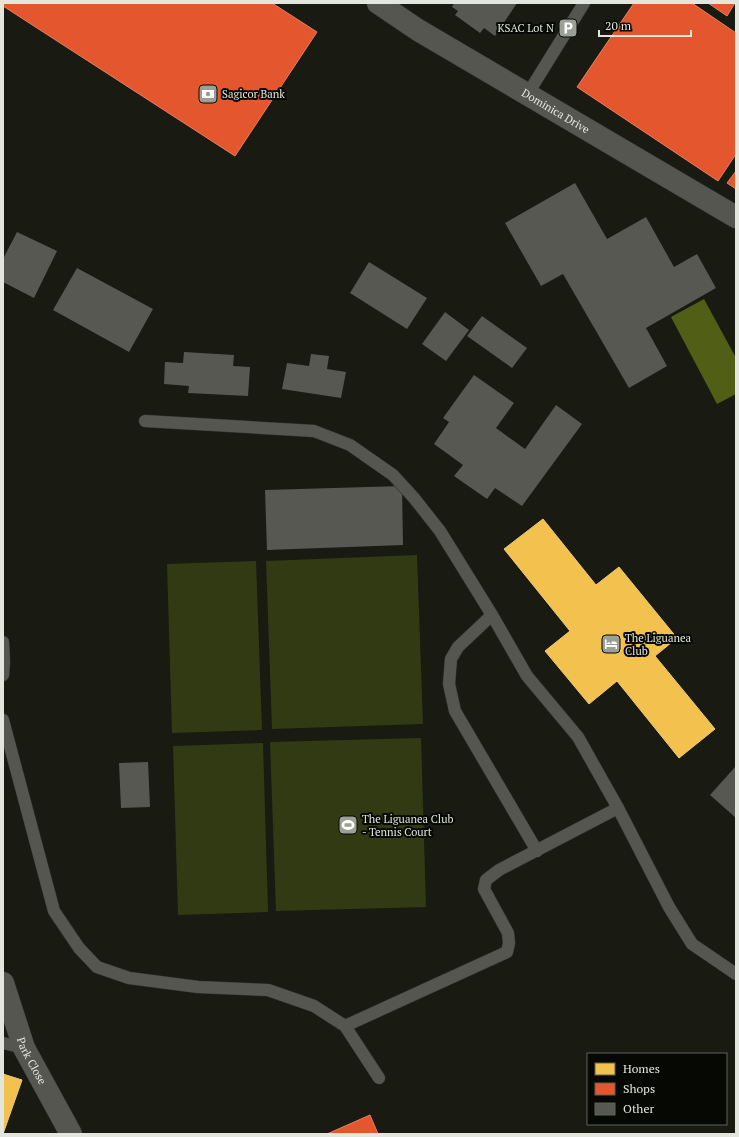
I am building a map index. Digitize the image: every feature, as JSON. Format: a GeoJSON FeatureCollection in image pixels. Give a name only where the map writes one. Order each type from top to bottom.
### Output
{"type":"FeatureCollection","features":[{"type":"Feature","properties":{"kind":"street","name":"Dominica Drive"},"geometry":{"type":"LineString","coordinates":[[378,3],[418,30],[736,217]]}},
{"type":"Feature","properties":{"kind":"street","name":"Park Close"},"geometry":{"type":"LineString","coordinates":[[3,984],[24,1048],[71,1134]]}},
{"type":"Feature","properties":{"kind":"lane"},"geometry":{"type":"LineString","coordinates":[[527,95],[584,3]]}},
{"type":"Feature","properties":{"kind":"lane"},"geometry":{"type":"LineString","coordinates":[[145,421],[314,431],[350,445],[393,475],[414,498],[440,532],[492,615],[527,676],[578,737],[618,808],[669,907],[692,944],[736,974]]}},
{"type":"Feature","properties":{"kind":"lane"},"geometry":{"type":"LineString","coordinates":[[492,615],[458,647],[451,659],[449,684],[455,711],[537,851]]}},
{"type":"Feature","properties":{"kind":"lane"},"geometry":{"type":"LineString","coordinates":[[3,642],[3,675]]}},
{"type":"Feature","properties":{"kind":"lane"},"geometry":{"type":"LineString","coordinates":[[3,720],[54,911],[79,948],[97,967],[129,978],[198,987],[268,990],[314,1006],[345,1026],[379,1078]]}},
{"type":"Feature","properties":{"kind":"lane"},"geometry":{"type":"LineString","coordinates":[[345,1026],[507,952],[509,944],[508,933],[484,889],[486,880],[499,870],[618,808]]}},
{"type":"Feature","properties":{"kind":"lane"},"geometry":{"type":"LineString","coordinates":[[3,1043],[24,1048]]}},
{"type":"Feature","properties":{"kind":"shaded area"},"geometry":{"type":"Polygon","coordinates":[[[704,299],[736,358],[736,394],[717,404],[671,317],[704,299]]]}},
{"type":"Feature","properties":{"kind":"shaded area"},"geometry":{"type":"Polygon","coordinates":[[[417,555],[423,724],[272,729],[266,561],[417,555]]]}},
{"type":"Feature","properties":{"kind":"shaded area"},"geometry":{"type":"Polygon","coordinates":[[[256,561],[262,730],[172,733],[167,564],[256,561]]]}},
{"type":"Feature","properties":{"kind":"shaded area","name":"The Liguanea Club - Tennis Court"},"geometry":{"type":"Polygon","coordinates":[[[421,738],[426,907],[276,911],[270,742],[421,738]]]}},
{"type":"Feature","properties":{"kind":"shaded area"},"geometry":{"type":"Polygon","coordinates":[[[263,743],[268,912],[178,915],[173,746],[263,743]]]}},
{"type":"Feature","properties":{"kind":"building: Homes","name":"The Liguanea Club"},"geometry":{"type":"Polygon","coordinates":[[[543,519],[596,585],[619,567],[677,638],[655,656],[715,729],[679,758],[617,681],[589,704],[545,651],[570,631],[504,549],[543,519]]]}},
{"type":"Feature","properties":{"kind":"building: Homes"},"geometry":{"type":"Polygon","coordinates":[[[3,1074],[22,1080],[3,1134],[3,1074]]]}},
{"type":"Feature","properties":{"kind":"building: Shops","name":"Sagicor Bank"},"geometry":{"type":"Polygon","coordinates":[[[3,3],[272,3],[317,32],[235,156],[3,6],[3,3]]]}},
{"type":"Feature","properties":{"kind":"building: Shops"},"geometry":{"type":"Polygon","coordinates":[[[634,3],[692,3],[736,33],[736,154],[718,181],[577,87],[634,3]]]}},
{"type":"Feature","properties":{"kind":"building: Shops"},"geometry":{"type":"Polygon","coordinates":[[[708,3],[735,3],[727,16],[708,3]]]}},
{"type":"Feature","properties":{"kind":"building: Shops"},"geometry":{"type":"Polygon","coordinates":[[[736,171],[736,189],[727,183],[736,171]]]}},
{"type":"Feature","properties":{"kind":"building: Shops"},"geometry":{"type":"Polygon","coordinates":[[[370,1115],[378,1134],[327,1134],[370,1115]]]}},
{"type":"Feature","properties":{"kind":"building: Other"},"geometry":{"type":"Polygon","coordinates":[[[454,3],[517,3],[495,36],[484,28],[480,33],[455,15],[458,11],[452,7],[454,3]]]}},
{"type":"Feature","properties":{"kind":"building: Other"},"geometry":{"type":"Polygon","coordinates":[[[575,183],[607,239],[646,217],[674,267],[697,254],[716,288],[646,328],[667,366],[629,388],[563,274],[541,286],[505,223],[575,183]]]}},
{"type":"Feature","properties":{"kind":"building: Other"},"geometry":{"type":"Polygon","coordinates":[[[17,232],[57,251],[34,298],[3,282],[3,259],[17,232]]]}},
{"type":"Feature","properties":{"kind":"building: Other"},"geometry":{"type":"Polygon","coordinates":[[[369,262],[427,298],[407,329],[350,293],[369,262]]]}},
{"type":"Feature","properties":{"kind":"building: Other"},"geometry":{"type":"Polygon","coordinates":[[[77,268],[153,309],[129,352],[53,310],[77,268]]]}},
{"type":"Feature","properties":{"kind":"building: Other"},"geometry":{"type":"Polygon","coordinates":[[[445,312],[469,330],[446,361],[422,344],[445,312]]]}},
{"type":"Feature","properties":{"kind":"building: Other"},"geometry":{"type":"Polygon","coordinates":[[[482,316],[527,348],[512,368],[467,336],[482,316]]]}},
{"type":"Feature","properties":{"kind":"building: Other"},"geometry":{"type":"Polygon","coordinates":[[[184,352],[234,355],[233,366],[250,367],[248,396],[188,393],[189,386],[164,384],[165,362],[183,363],[184,352]]]}},
{"type":"Feature","properties":{"kind":"building: Other"},"geometry":{"type":"Polygon","coordinates":[[[311,354],[329,356],[327,369],[346,372],[341,398],[282,389],[287,363],[309,366],[311,354]]]}},
{"type":"Feature","properties":{"kind":"building: Other"},"geometry":{"type":"Polygon","coordinates":[[[474,375],[514,403],[496,428],[525,449],[556,405],[582,424],[522,506],[495,488],[487,499],[454,476],[463,465],[434,444],[449,422],[443,418],[474,375]]]}},
{"type":"Feature","properties":{"kind":"building: Other"},"geometry":{"type":"Polygon","coordinates":[[[402,486],[403,545],[267,550],[265,490],[402,486]]]}},
{"type":"Feature","properties":{"kind":"building: Other"},"geometry":{"type":"Polygon","coordinates":[[[148,762],[150,807],[121,808],[119,763],[148,762]]]}},
{"type":"Feature","properties":{"kind":"building: Other"},"geometry":{"type":"Polygon","coordinates":[[[736,766],[736,818],[710,795],[736,766]]]}},
{"type":"Feature","properties":{"kind":"place","name":"KSAC Lot N"},"geometry":{"type":"Point","coordinates":[568,28]}},
{"type":"Feature","properties":{"kind":"place","name":"Sagicor Bank"},"geometry":{"type":"Point","coordinates":[208,94]}},
{"type":"Feature","properties":{"kind":"place","name":"The Liguanea Club"},"geometry":{"type":"Point","coordinates":[611,644]}},
{"type":"Feature","properties":{"kind":"place","name":"The Liguanea Club - Tennis Court"},"geometry":{"type":"Point","coordinates":[348,825]}}]}
